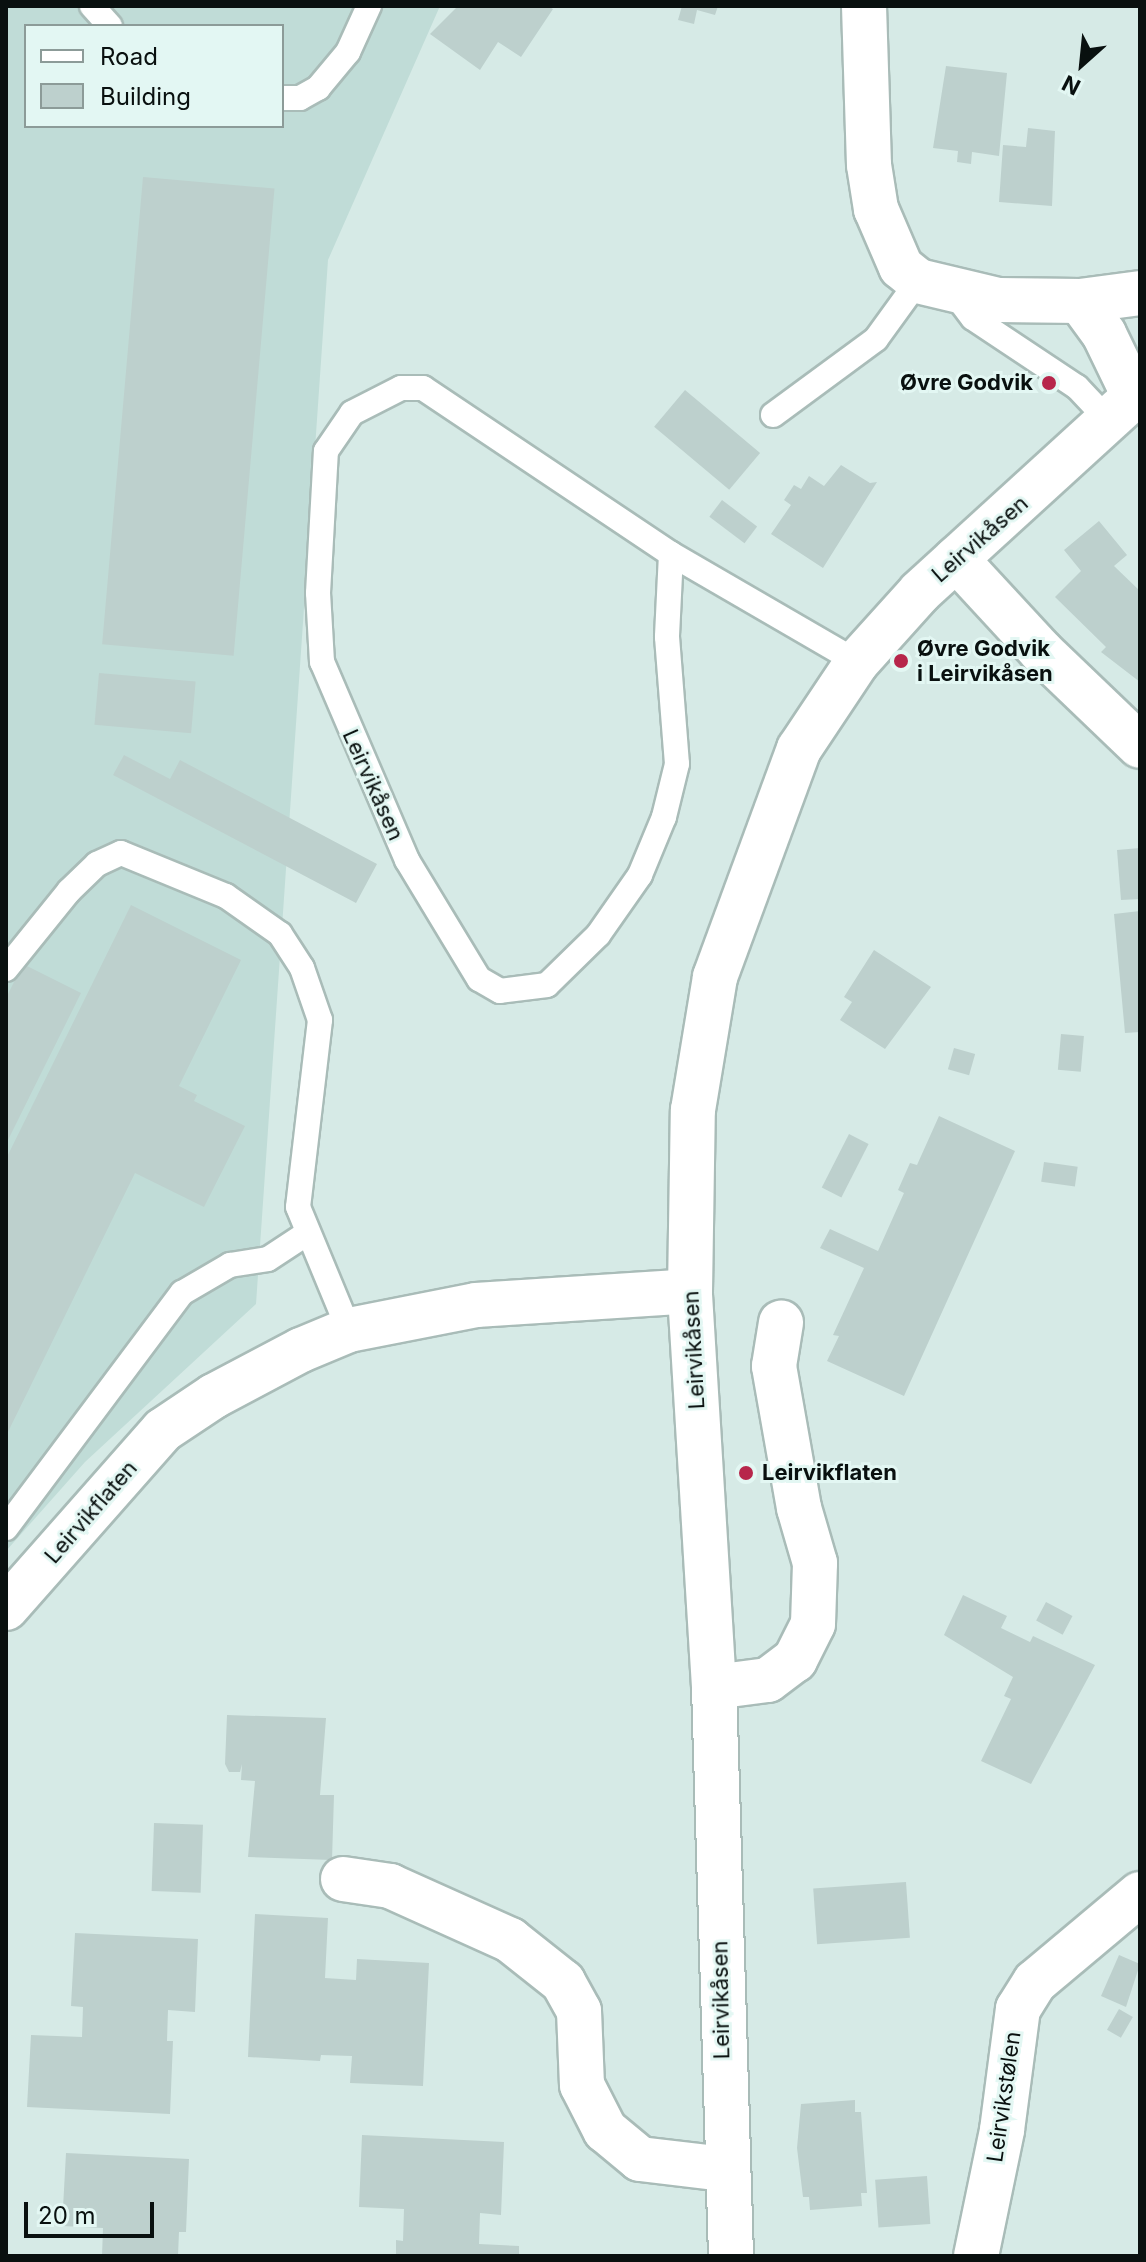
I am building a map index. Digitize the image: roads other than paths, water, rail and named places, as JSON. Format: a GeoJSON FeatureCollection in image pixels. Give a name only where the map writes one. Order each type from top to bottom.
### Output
{"type":"FeatureCollection","features":[{"type":"Feature","properties":{"kind":"main road"},"geometry":{"type":"LineString","coordinates":[[864,6],[864,100],[876,209],[901,267],[936,287],[998,300],[1080,301],[1140,293]]}},
{"type":"Feature","properties":{"kind":"main road"},"geometry":{"type":"LineString","coordinates":[[1080,301],[1104,334],[1128,404]]}},
{"type":"Feature","properties":{"kind":"main road","name":"Leirvikåsen"},"geometry":{"type":"LineString","coordinates":[[731,2256],[725,2169],[714,1687],[690,1291],[693,1110],[715,977],[799,749],[857,662],[956,559],[1128,404]]}},
{"type":"Feature","properties":{"kind":"main road"},"geometry":{"type":"LineString","coordinates":[[956,559],[1041,651],[1140,746]]}},
{"type":"Feature","properties":{"kind":"main road","name":"Leirvikflaten"},"geometry":{"type":"LineString","coordinates":[[6,1608],[163,1430],[214,1396],[349,1330],[476,1305],[690,1291]]}},
{"type":"Feature","properties":{"kind":"main road"},"geometry":{"type":"LineString","coordinates":[[714,1687],[768,1680],[795,1660],[813,1624],[815,1563],[799,1508],[774,1366],[781,1323]]}},
{"type":"Feature","properties":{"kind":"main road"},"geometry":{"type":"LineString","coordinates":[[343,1879],[390,1886],[510,1940],[563,1982],[579,2011],[582,2085],[605,2130],[640,2159],[725,2169]]}},
{"type":"Feature","properties":{"kind":"main road","name":"Leirvikstølen"},"geometry":{"type":"LineString","coordinates":[[976,2256],[1002,2130],[1018,2009],[1035,1982],[1140,1894]]}},
{"type":"Feature","properties":{"kind":"lane"},"geometry":{"type":"LineString","coordinates":[[92,6],[108,24]]}},
{"type":"Feature","properties":{"kind":"lane"},"geometry":{"type":"LineString","coordinates":[[284,98],[300,98],[318,88],[348,52],[369,6]]}},
{"type":"Feature","properties":{"kind":"lane"},"geometry":{"type":"LineString","coordinates":[[773,415],[876,339],[936,287],[973,318],[1077,387],[1128,404]]}},
{"type":"Feature","properties":{"kind":"lane","name":"Leirvikåsen"},"geometry":{"type":"LineString","coordinates":[[671,554],[667,637],[677,764],[664,817],[640,875],[598,935],[547,985],[500,991],[479,979],[437,917],[375,794],[322,662],[318,593],[326,451],[352,413],[401,388],[423,388],[671,554],[857,662]]}},
{"type":"Feature","properties":{"kind":"lane"},"geometry":{"type":"LineString","coordinates":[[6,969],[69,891],[97,864],[121,853],[226,896],[280,934],[302,968],[320,1020],[296,1187],[306,1234],[349,1330]]}},
{"type":"Feature","properties":{"kind":"lane"},"geometry":{"type":"LineString","coordinates":[[6,1528],[182,1293],[230,1265],[268,1259],[306,1234]]}},
{"type":"Feature","properties":{"kind":"place","name":"Øvre Godvik"},"geometry":{"type":"Point","coordinates":[1049,383]}},
{"type":"Feature","properties":{"kind":"place","name":"Øvre Godvik i Leirvikåsen"},"geometry":{"type":"Point","coordinates":[901,661]}},
{"type":"Feature","properties":{"kind":"place","name":"Leirvikflaten"},"geometry":{"type":"Point","coordinates":[746,1473]}}]}
